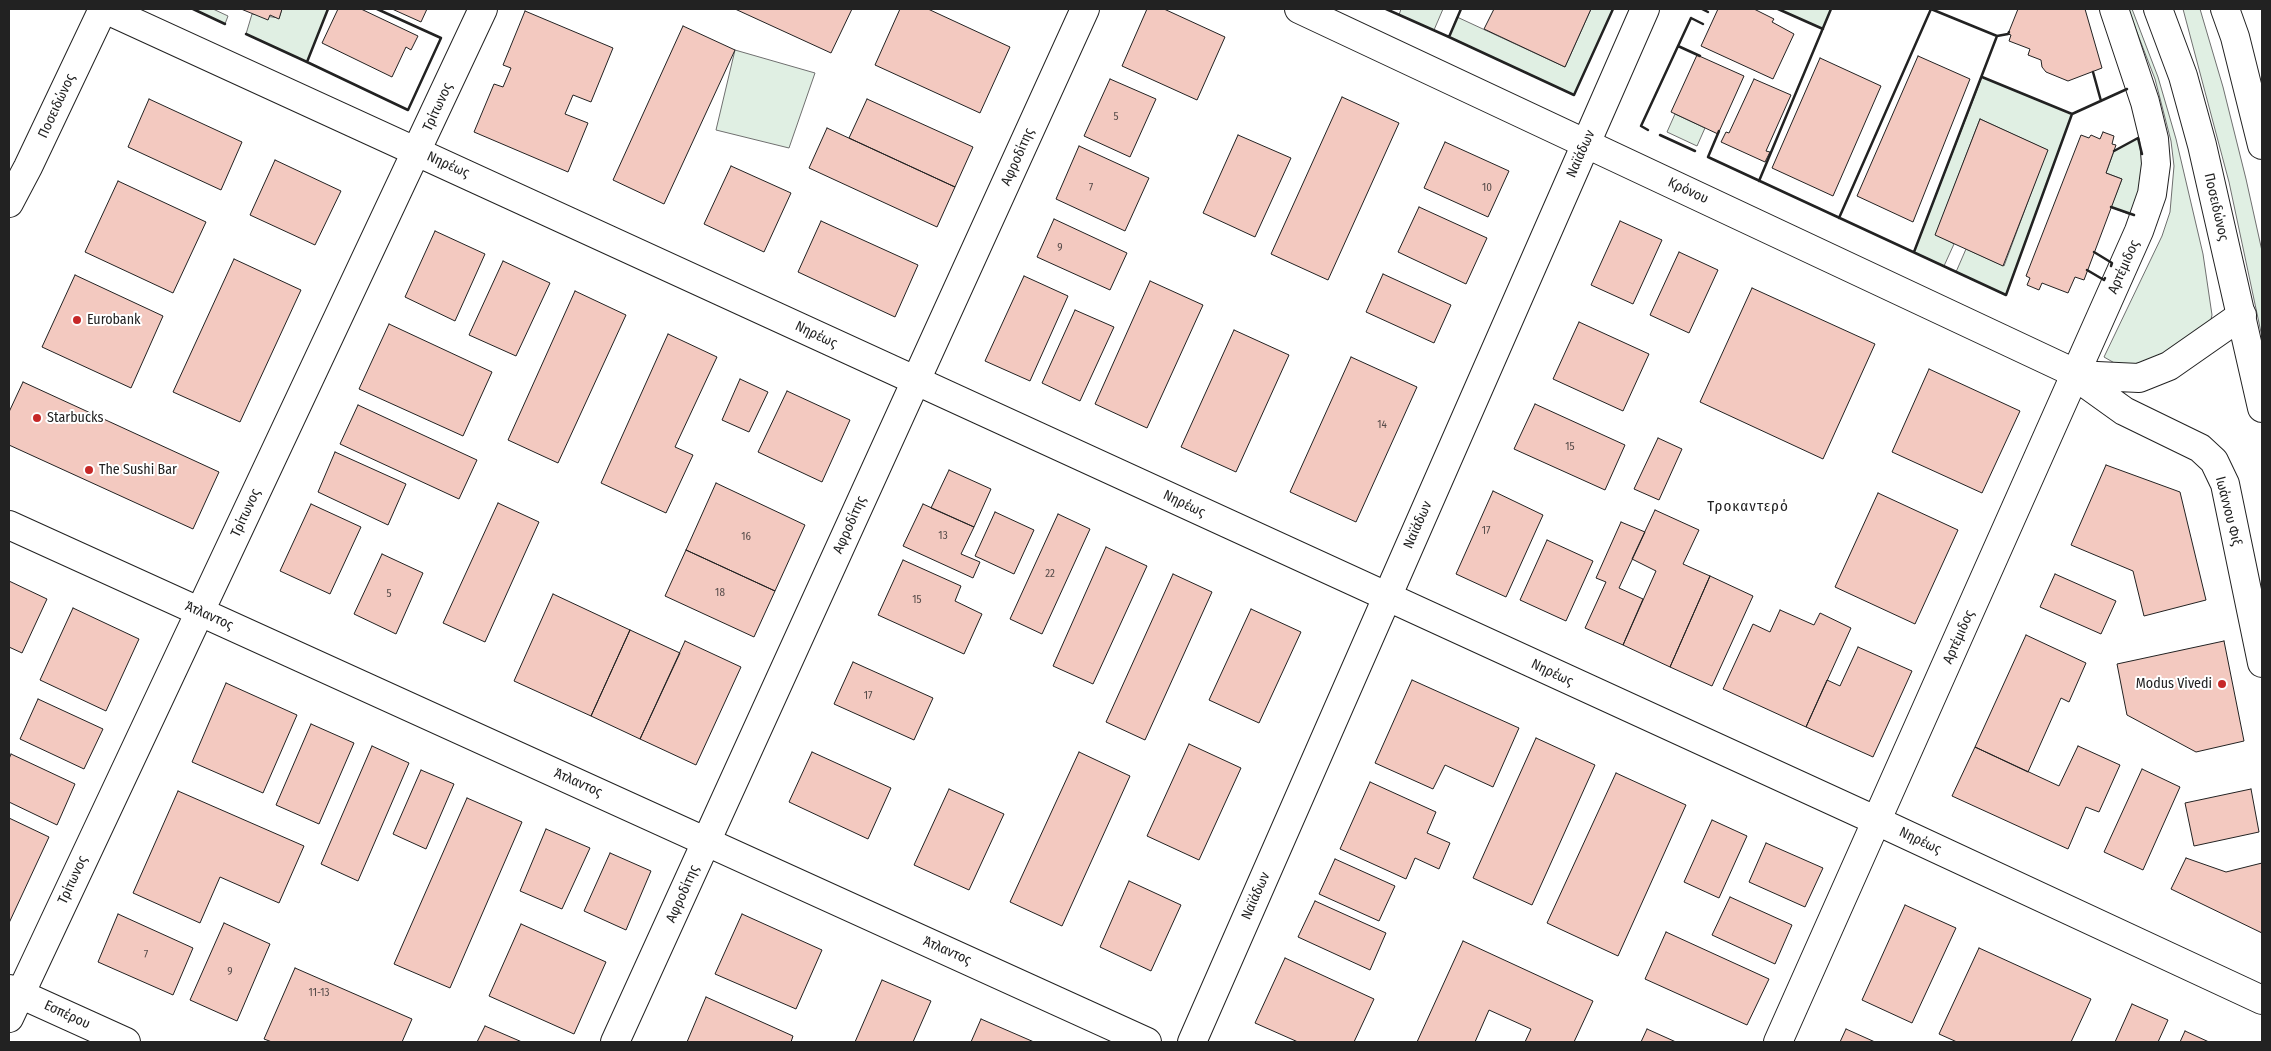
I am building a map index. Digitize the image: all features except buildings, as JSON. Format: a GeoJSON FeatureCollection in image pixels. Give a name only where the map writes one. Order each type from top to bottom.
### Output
{"type":"FeatureCollection","features":[{"type":"Feature","properties":{"kind":"main road","name":"Νηρέως"},"geometry":{"type":"LineString","coordinates":[[104,9],[1877,821],[2262,1000]]}},
{"type":"Feature","properties":{"kind":"main road","name":"Ποσειδώνος"},"geometry":{"type":"LineString","coordinates":[[9,203],[104,9]]}},
{"type":"Feature","properties":{"kind":"main road","name":"Τρίτωνος"},"geometry":{"type":"LineString","coordinates":[[9,1018],[14,991],[200,611],[483,9]]}},
{"type":"Feature","properties":{"kind":"main road","name":"Αφροδίτης"},"geometry":{"type":"LineString","coordinates":[[615,1042],[1086,9]]}},
{"type":"Feature","properties":{"kind":"main road","name":"Κρόνου"},"geometry":{"type":"LineString","coordinates":[[1299,9],[1586,142],[2076,375]]}},
{"type":"Feature","properties":{"kind":"main road","name":"Ναϊάδων"},"geometry":{"type":"LineString","coordinates":[[1192,1042],[1645,9]]}},
{"type":"Feature","properties":{"kind":"main road","name":"Αρτέμιδος"},"geometry":{"type":"LineString","coordinates":[[1778,1042],[2076,375],[2139,231],[2152,194],[2155,172],[2154,138],[2145,102],[2114,9]]}},
{"type":"Feature","properties":{"kind":"main road","name":"Ποσειδώνος"},"geometry":{"type":"LineString","coordinates":[[2158,9],[2183,76],[2202,145],[2262,408]]}},
{"type":"Feature","properties":{"kind":"main road"},"geometry":{"type":"LineString","coordinates":[[2225,9],[2262,145]]}},
{"type":"Feature","properties":{"kind":"main road"},"geometry":{"type":"LineString","coordinates":[[2076,375],[2139,378],[2169,366],[2242,315]]}},
{"type":"Feature","properties":{"kind":"main road","name":"Ιωάννου Φιξ"},"geometry":{"type":"LineString","coordinates":[[2076,375],[2124,411],[2200,448],[2214,461],[2224,484],[2262,663]]}},
{"type":"Feature","properties":{"kind":"main road","name":"Άτλαντος"},"geometry":{"type":"LineString","coordinates":[[9,524],[1147,1042]]}},
{"type":"Feature","properties":{"kind":"main road","name":"Εσπέρου"},"geometry":{"type":"LineString","coordinates":[[14,991],[126,1042]]}},
{"type":"Feature","properties":{"kind":"green space"},"geometry":{"type":"Polygon","coordinates":[[[193,9],[213,9],[228,16],[225,24],[193,9]]]}},
{"type":"Feature","properties":{"kind":"green space"},"geometry":{"type":"Polygon","coordinates":[[[282,9],[328,9],[307,62],[246,34],[252,14],[279,18],[282,9]]]}},
{"type":"Feature","properties":{"kind":"green space"},"geometry":{"type":"Polygon","coordinates":[[[1401,9],[1443,9],[1434,30],[1399,15],[1401,9]]]}},
{"type":"Feature","properties":{"kind":"green space"},"geometry":{"type":"Polygon","coordinates":[[[1591,9],[1613,9],[1574,95],[1449,37],[1457,17],[1565,67],[1591,9]]]}},
{"type":"Feature","properties":{"kind":"green space"},"geometry":{"type":"Polygon","coordinates":[[[1778,9],[1831,9],[1823,29],[1778,9]]]}},
{"type":"Feature","properties":{"kind":"green space"},"geometry":{"type":"Polygon","coordinates":[[[2128,9],[2132,9],[2158,77],[2176,139],[2203,254],[2212,315],[2208,333],[2138,367],[2118,365],[2104,357],[2162,236],[2170,212],[2174,166],[2171,141],[2155,79],[2128,9]]]}},
{"type":"Feature","properties":{"kind":"green space"},"geometry":{"type":"Polygon","coordinates":[[[2183,9],[2200,9],[2223,87],[2246,179],[2262,251],[2262,337],[2229,182],[2183,9]]]}},
{"type":"Feature","properties":{"kind":"green space"},"geometry":{"type":"Polygon","coordinates":[[[735,50],[815,73],[789,148],[716,130],[735,50]]]}},
{"type":"Feature","properties":{"kind":"green space"},"geometry":{"type":"Polygon","coordinates":[[[1982,77],[2072,114],[2006,295],[1956,272],[1966,249],[2004,266],[2047,150],[1980,119],[1936,234],[1954,244],[1944,266],[1914,252],[1982,77]]]}},
{"type":"Feature","properties":{"kind":"green space"},"geometry":{"type":"Polygon","coordinates":[[[1675,114],[1705,128],[1697,146],[1667,132],[1675,114]]]}},
{"type":"Feature","properties":{"kind":"green space"},"geometry":{"type":"Polygon","coordinates":[[[2138,138],[2149,182],[2133,216],[2111,207],[2122,179],[2106,173],[2114,151],[2138,138]]]}},
{"type":"Feature","properties":{"kind":"wall"},"geometry":{"type":"LineString","coordinates":[[193,9],[225,24]]}},
{"type":"Feature","properties":{"kind":"wall"},"geometry":{"type":"LineString","coordinates":[[246,34],[307,62],[328,9]]}},
{"type":"Feature","properties":{"kind":"wall"},"geometry":{"type":"LineString","coordinates":[[307,62],[408,110],[441,38],[377,9]]}},
{"type":"Feature","properties":{"kind":"wall"},"geometry":{"type":"LineString","coordinates":[[1386,9],[1449,37]]}},
{"type":"Feature","properties":{"kind":"wall"},"geometry":{"type":"LineString","coordinates":[[1461,9],[1449,37],[1574,95],[1613,9]]}},
{"type":"Feature","properties":{"kind":"wall"},"geometry":{"type":"LineString","coordinates":[[1702,9],[1708,12]]}},
{"type":"Feature","properties":{"kind":"wall"},"geometry":{"type":"LineString","coordinates":[[1778,9],[1823,29]]}},
{"type":"Feature","properties":{"kind":"wall"},"geometry":{"type":"LineString","coordinates":[[1759,181],[1831,9]]}},
{"type":"Feature","properties":{"kind":"wall"},"geometry":{"type":"LineString","coordinates":[[1931,9],[1997,36]]}},
{"type":"Feature","properties":{"kind":"wall"},"geometry":{"type":"LineString","coordinates":[[1839,218],[1931,9]]}},
{"type":"Feature","properties":{"kind":"wall"},"geometry":{"type":"LineString","coordinates":[[1648,130],[1641,126],[1691,18],[1703,24]]}},
{"type":"Feature","properties":{"kind":"wall"},"geometry":{"type":"LineString","coordinates":[[1914,252],[1997,36],[2008,34],[2009,32]]}},
{"type":"Feature","properties":{"kind":"wall"},"geometry":{"type":"LineString","coordinates":[[1678,46],[1700,56]]}},
{"type":"Feature","properties":{"kind":"wall"},"geometry":{"type":"LineString","coordinates":[[2093,72],[2101,101]]}},
{"type":"Feature","properties":{"kind":"wall"},"geometry":{"type":"LineString","coordinates":[[1982,77],[2072,114]]}},
{"type":"Feature","properties":{"kind":"wall"},"geometry":{"type":"LineString","coordinates":[[1719,131],[1708,157],[2006,295],[2072,114],[2127,89]]}},
{"type":"Feature","properties":{"kind":"wall"},"geometry":{"type":"LineString","coordinates":[[1660,135],[1695,151]]}},
{"type":"Feature","properties":{"kind":"wall"},"geometry":{"type":"LineString","coordinates":[[2114,151],[2138,138],[2142,154]]}},
{"type":"Feature","properties":{"kind":"wall"},"geometry":{"type":"LineString","coordinates":[[2111,207],[2134,215]]}},
{"type":"Feature","properties":{"kind":"wall"},"geometry":{"type":"LineString","coordinates":[[2094,252],[2112,263],[2111,266]]}},
{"type":"Feature","properties":{"kind":"wall"},"geometry":{"type":"LineString","coordinates":[[2087,270],[2104,280],[2105,278]]}},
{"type":"Feature","properties":{"kind":"place","name":"Eurobank"},"geometry":{"type":"Point","coordinates":[77,320]}},
{"type":"Feature","properties":{"kind":"place","name":"Starbucks"},"geometry":{"type":"Point","coordinates":[37,418]}},
{"type":"Feature","properties":{"kind":"place","name":"The Sushi Bar"},"geometry":{"type":"Point","coordinates":[89,470]}},
{"type":"Feature","properties":{"kind":"place","name":"Modus Vivedi"},"geometry":{"type":"Point","coordinates":[2222,684]}},
{"type":"Feature","properties":{"kind":"district","name":"Τροκαντερό"},"geometry":{"type":"Point","coordinates":[1748,507]}}]}
